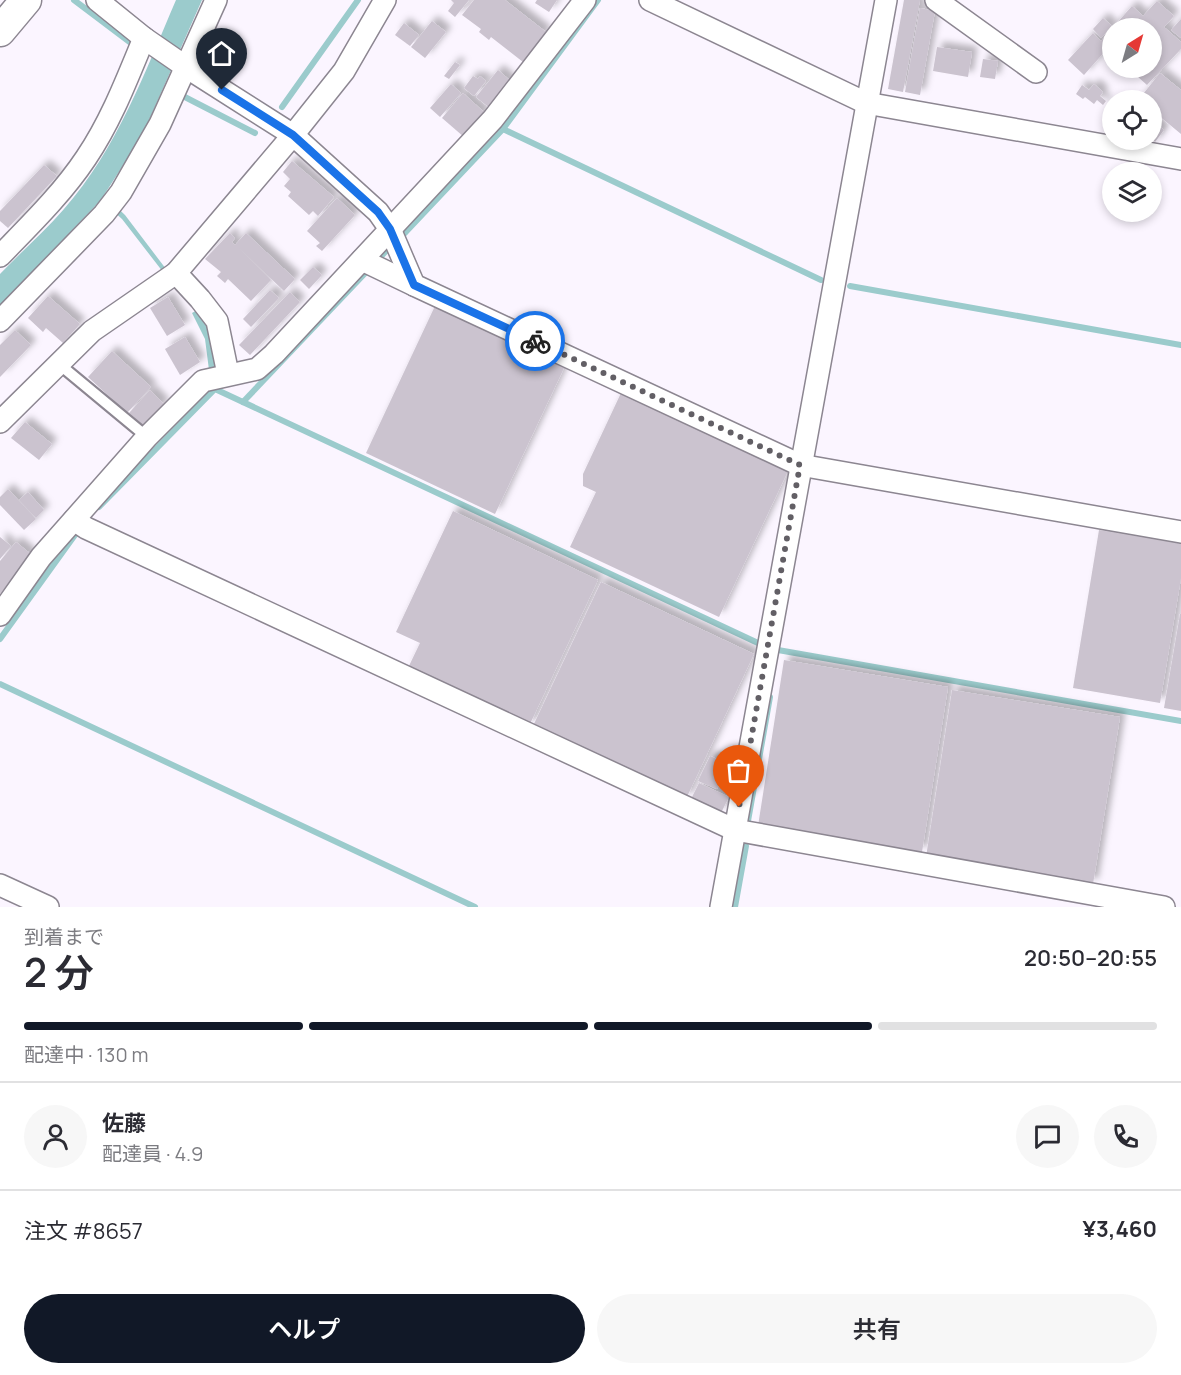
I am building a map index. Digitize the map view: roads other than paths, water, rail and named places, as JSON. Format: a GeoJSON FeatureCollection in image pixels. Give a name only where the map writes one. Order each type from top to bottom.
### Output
{"type":"FeatureCollection","features":[{"type":"Feature","properties":{"kind":"main road"},"geometry":{"type":"LineString","coordinates":[[0,31],[26,0]]}},
{"type":"Feature","properties":{"kind":"street"},"geometry":{"type":"LineString","coordinates":[[97,0],[184,65],[293,135],[378,212],[390,229],[414,285]]}},
{"type":"Feature","properties":{"kind":"street"},"geometry":{"type":"LineString","coordinates":[[0,321],[111,204],[160,124],[184,65],[216,0]]}},
{"type":"Feature","properties":{"kind":"street"},"geometry":{"type":"LineString","coordinates":[[0,422],[92,331],[176,273],[344,71],[385,0]]}},
{"type":"Feature","properties":{"kind":"street"},"geometry":{"type":"LineString","coordinates":[[0,615],[41,556],[80,524],[147,437],[203,381],[257,369],[369,263],[390,229],[494,119],[585,0]]}},
{"type":"Feature","properties":{"kind":"street"},"geometry":{"type":"LineString","coordinates":[[650,0],[866,103],[1181,159]]}},
{"type":"Feature","properties":{"kind":"street"},"geometry":{"type":"LineString","coordinates":[[721,907],[886,0]]}},
{"type":"Feature","properties":{"kind":"street"},"geometry":{"type":"LineString","coordinates":[[936,0],[1036,72]]}},
{"type":"Feature","properties":{"kind":"street"},"geometry":{"type":"LineString","coordinates":[[0,256],[57,196],[86,158],[117,106],[147,39]]}},
{"type":"Feature","properties":{"kind":"street"},"geometry":{"type":"LineString","coordinates":[[369,263],[800,465],[1181,532]]}},
{"type":"Feature","properties":{"kind":"street"},"geometry":{"type":"LineString","coordinates":[[176,273],[217,321],[228,374]]}},
{"type":"Feature","properties":{"kind":"street"},"geometry":{"type":"LineString","coordinates":[[80,524],[735,830],[1164,907]]}},
{"type":"Feature","properties":{"kind":"street"},"geometry":{"type":"LineString","coordinates":[[0,885],[48,907]]}},
{"type":"Feature","properties":{"kind":"lane"},"geometry":{"type":"LineString","coordinates":[[59,364],[147,437]]}},
{"type":"Feature","properties":{"kind":"waterway"},"geometry":{"type":"LineString","coordinates":[[74,0],[131,43]]}},
{"type":"Feature","properties":{"kind":"waterway"},"geometry":{"type":"LineString","coordinates":[[282,107],[358,0]]}},
{"type":"Feature","properties":{"kind":"waterway"},"geometry":{"type":"LineString","coordinates":[[403,235],[503,129],[598,0]]}},
{"type":"Feature","properties":{"kind":"waterway"},"geometry":{"type":"LineString","coordinates":[[179,94],[255,133]]}},
{"type":"Feature","properties":{"kind":"waterway"},"geometry":{"type":"LineString","coordinates":[[503,129],[821,280]]}},
{"type":"Feature","properties":{"kind":"waterway"},"geometry":{"type":"LineString","coordinates":[[243,402],[387,250]]}},
{"type":"Feature","properties":{"kind":"waterway"},"geometry":{"type":"LineString","coordinates":[[850,286],[1181,345]]}},
{"type":"Feature","properties":{"kind":"waterway"},"geometry":{"type":"LineString","coordinates":[[99,507],[215,389],[758,643]]}},
{"type":"Feature","properties":{"kind":"waterway"},"geometry":{"type":"LineString","coordinates":[[0,639],[80,528]]}},
{"type":"Feature","properties":{"kind":"waterway"},"geometry":{"type":"LineString","coordinates":[[778,650],[1181,721]]}},
{"type":"Feature","properties":{"kind":"waterway"},"geometry":{"type":"LineString","coordinates":[[0,684],[475,907]]}},
{"type":"Feature","properties":{"kind":"waterway"},"geometry":{"type":"LineString","coordinates":[[748,821],[770,697]]}},
{"type":"Feature","properties":{"kind":"waterway"},"geometry":{"type":"LineString","coordinates":[[735,907],[746,846]]}}]}
